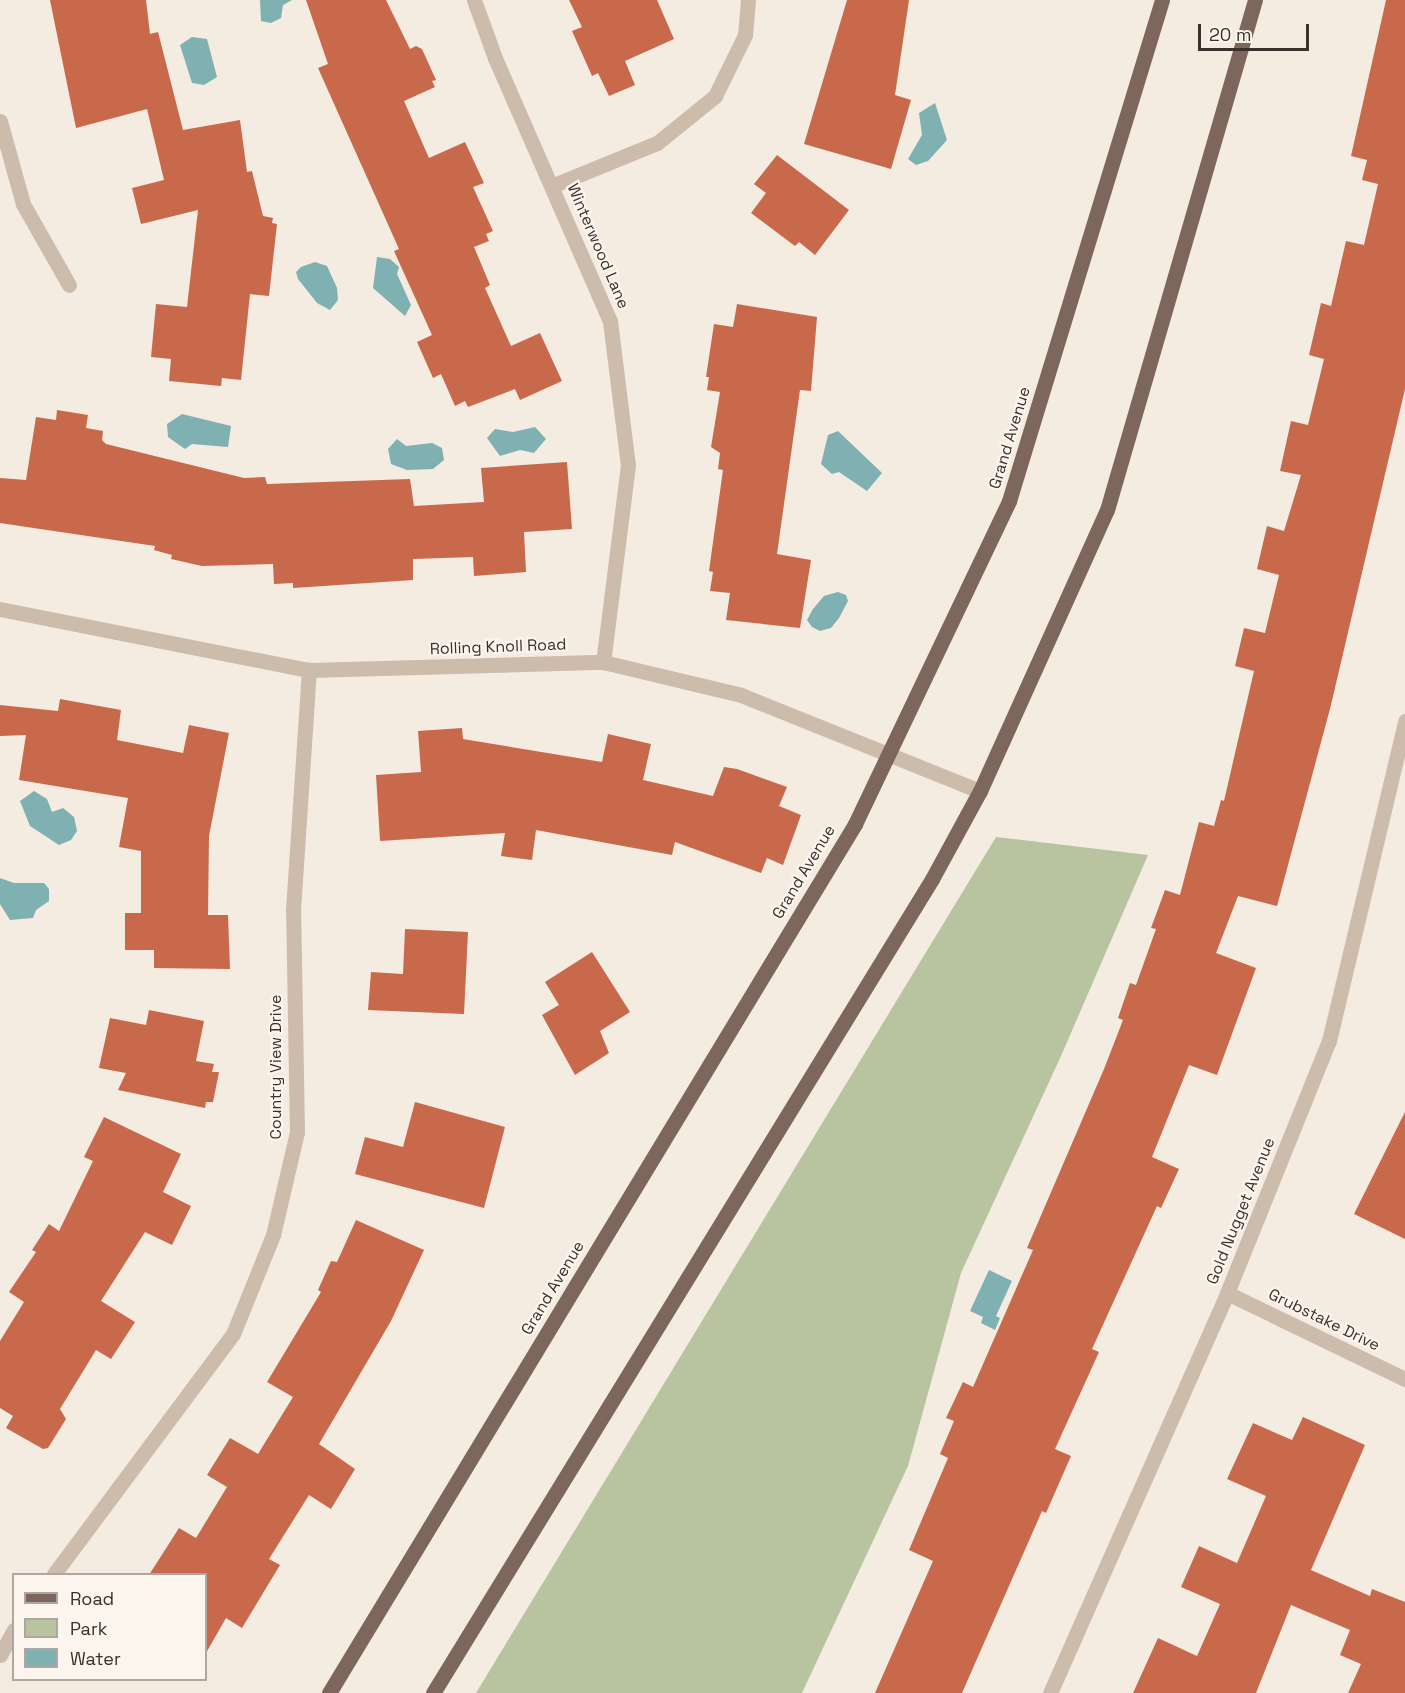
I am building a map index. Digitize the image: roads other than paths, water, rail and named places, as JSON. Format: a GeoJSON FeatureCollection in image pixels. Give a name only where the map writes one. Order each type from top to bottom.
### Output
{"type":"FeatureCollection","features":[{"type":"Feature","properties":{"kind":"main road","name":"Grand Avenue"},"geometry":{"type":"LineString","coordinates":[[328,1693],[855,824],[886,754],[1009,501],[1162,0]]}},
{"type":"Feature","properties":{"kind":"main road"},"geometry":{"type":"LineString","coordinates":[[434,1693],[932,879],[980,791],[1107,510],[1255,0]]}},
{"type":"Feature","properties":{"kind":"street","name":"Winterwood Lane"},"geometry":{"type":"LineString","coordinates":[[474,0],[495,58],[554,185],[610,321],[628,465],[603,662]]}},
{"type":"Feature","properties":{"kind":"street"},"geometry":{"type":"LineString","coordinates":[[554,185],[657,143],[715,96],[745,35],[748,0]]}},
{"type":"Feature","properties":{"kind":"street"},"geometry":{"type":"LineString","coordinates":[[0,121],[23,204],[69,285]]}},
{"type":"Feature","properties":{"kind":"street","name":"Rolling Knoll Road"},"geometry":{"type":"LineString","coordinates":[[0,609],[309,670],[603,662],[741,695],[980,791]]}},
{"type":"Feature","properties":{"kind":"street","name":"Country View Drive"},"geometry":{"type":"LineString","coordinates":[[55,1573],[233,1334],[273,1235],[297,1132],[292,910],[309,670]]}},
{"type":"Feature","properties":{"kind":"street","name":"Gold Nugget Avenue"},"geometry":{"type":"LineString","coordinates":[[1050,1693],[1227,1293],[1329,1041],[1405,721]]}},
{"type":"Feature","properties":{"kind":"street","name":"Grubstake Drive"},"geometry":{"type":"LineString","coordinates":[[1227,1293],[1405,1379]]}},
{"type":"Feature","properties":{"kind":"street"},"geometry":{"type":"LineString","coordinates":[[0,1655],[12,1634]]}},
{"type":"Feature","properties":{"kind":"water"},"geometry":{"type":"Polygon","coordinates":[[[260,0],[292,0],[283,5],[281,18],[271,23],[261,21],[260,0]]]}},
{"type":"Feature","properties":{"kind":"water"},"geometry":{"type":"Polygon","coordinates":[[[192,37],[207,39],[217,77],[204,85],[192,83],[180,45],[192,37]]]}},
{"type":"Feature","properties":{"kind":"water"},"geometry":{"type":"Polygon","coordinates":[[[935,103],[947,140],[928,161],[916,165],[908,159],[922,135],[919,113],[935,103]]]}},
{"type":"Feature","properties":{"kind":"water"},"geometry":{"type":"Polygon","coordinates":[[[377,257],[390,259],[399,267],[397,274],[411,305],[405,316],[373,288],[377,257]]]}},
{"type":"Feature","properties":{"kind":"water"},"geometry":{"type":"Polygon","coordinates":[[[315,262],[327,266],[337,288],[338,300],[330,310],[317,303],[298,279],[296,272],[301,267],[315,262]]]}},
{"type":"Feature","properties":{"kind":"water"},"geometry":{"type":"Polygon","coordinates":[[[182,414],[231,426],[228,447],[192,444],[185,449],[168,437],[167,424],[182,414]]]}},
{"type":"Feature","properties":{"kind":"water"},"geometry":{"type":"Polygon","coordinates":[[[535,427],[546,439],[534,453],[520,450],[500,456],[487,438],[495,429],[513,432],[535,427]]]}},
{"type":"Feature","properties":{"kind":"water"},"geometry":{"type":"Polygon","coordinates":[[[838,431],[882,473],[867,491],[839,472],[832,474],[821,464],[828,435],[838,431]]]}},
{"type":"Feature","properties":{"kind":"water"},"geometry":{"type":"Polygon","coordinates":[[[397,439],[406,446],[432,443],[442,448],[444,460],[433,469],[407,470],[391,464],[388,449],[397,439]]]}},
{"type":"Feature","properties":{"kind":"water"},"geometry":{"type":"Polygon","coordinates":[[[838,592],[846,595],[848,601],[839,618],[831,628],[820,631],[812,627],[807,620],[813,609],[824,596],[838,592]]]}},
{"type":"Feature","properties":{"kind":"water"},"geometry":{"type":"Polygon","coordinates":[[[34,791],[47,799],[52,812],[63,808],[74,817],[77,831],[71,840],[59,845],[30,826],[20,801],[34,791]]]}},
{"type":"Feature","properties":{"kind":"water"},"geometry":{"type":"Polygon","coordinates":[[[0,878],[14,883],[44,883],[49,889],[49,901],[36,910],[33,918],[10,920],[0,904],[0,878]]]}},
{"type":"Feature","properties":{"kind":"water"},"geometry":{"type":"Polygon","coordinates":[[[989,1270],[1012,1281],[996,1316],[1000,1318],[995,1330],[981,1323],[983,1317],[970,1311],[989,1270]]]}}]}
